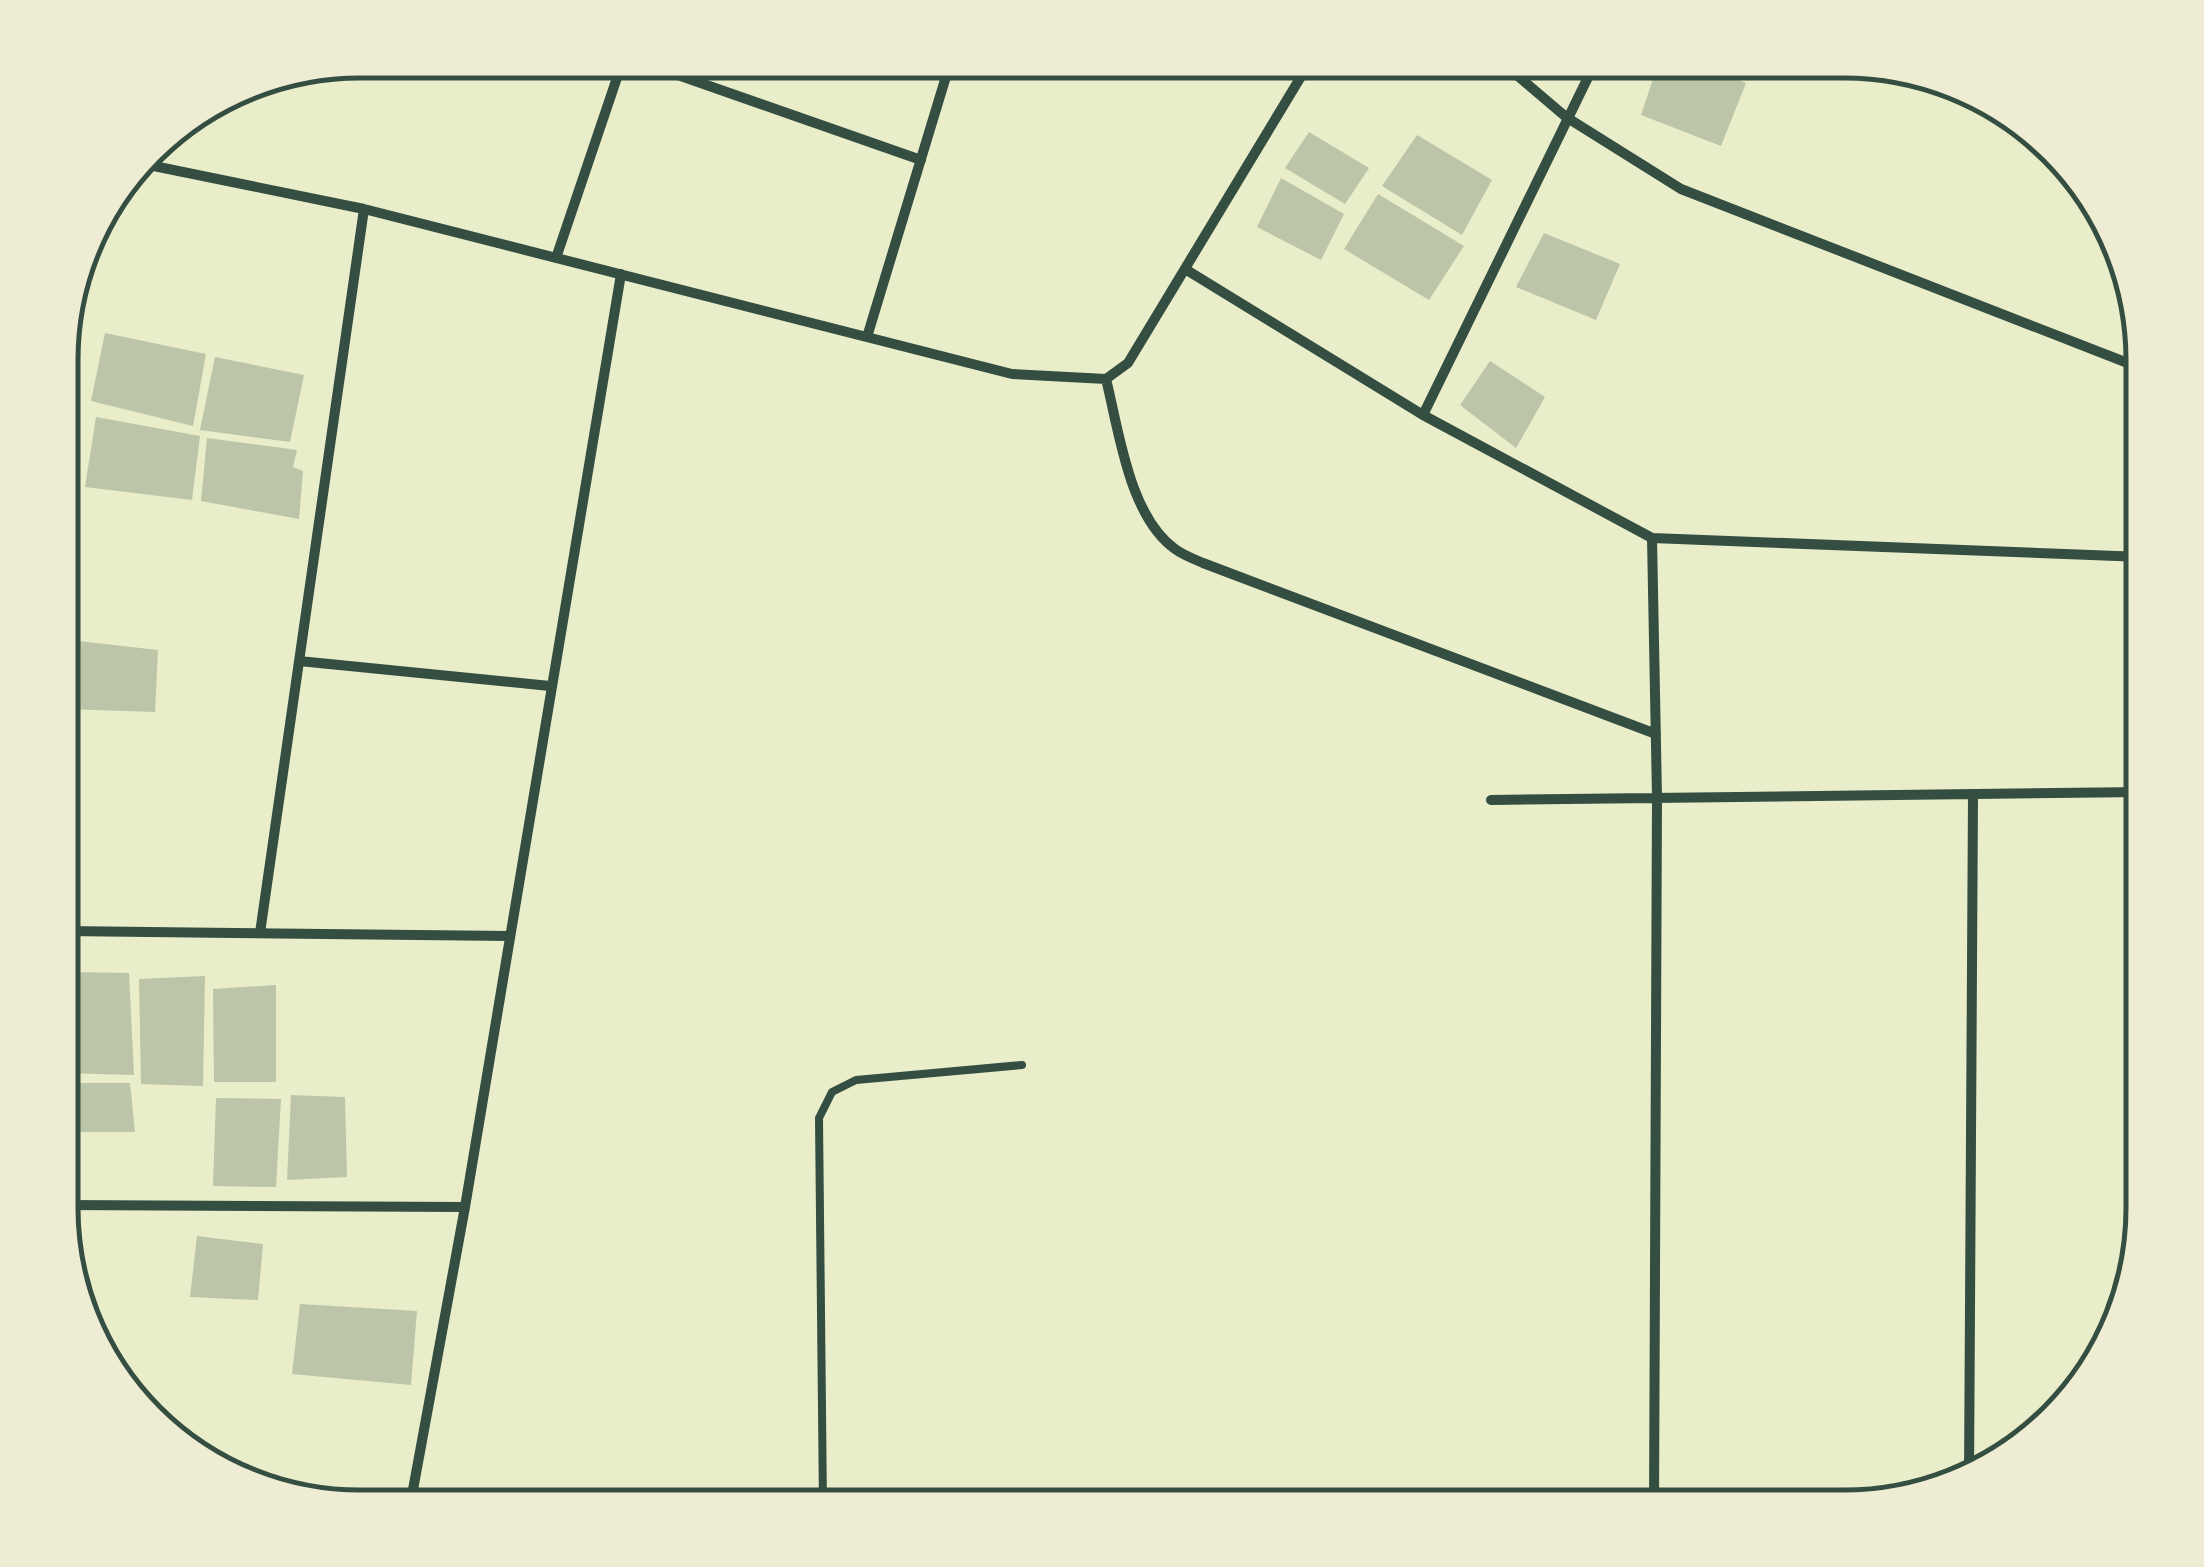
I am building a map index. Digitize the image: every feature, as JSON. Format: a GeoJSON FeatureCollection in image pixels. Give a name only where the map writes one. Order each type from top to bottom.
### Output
{"type":"FeatureCollection","features":[{"type":"Feature","properties":{"kind":"street"},"geometry":{"type":"LineString","coordinates":[[556,258],[617,78]]}},
{"type":"Feature","properties":{"kind":"street"},"geometry":{"type":"LineString","coordinates":[[686,78],[921,160]]}},
{"type":"Feature","properties":{"kind":"street"},"geometry":{"type":"LineString","coordinates":[[867,337],[946,78]]}},
{"type":"Feature","properties":{"kind":"street"},"geometry":{"type":"LineString","coordinates":[[156,166],[364,209],[1012,374],[1106,378],[1128,363],[1300,78]]}},
{"type":"Feature","properties":{"kind":"street"},"geometry":{"type":"LineString","coordinates":[[1521,78],[1566,116],[1682,189],[2126,363]]}},
{"type":"Feature","properties":{"kind":"street"},"geometry":{"type":"LineString","coordinates":[[1423,415],[1586,78]]}},
{"type":"Feature","properties":{"kind":"street"},"geometry":{"type":"LineString","coordinates":[[260,933],[364,209]]}},
{"type":"Feature","properties":{"kind":"street"},"geometry":{"type":"LineString","coordinates":[[1186,269],[1423,415],[1652,538],[2126,556]]}},
{"type":"Feature","properties":{"kind":"street"},"geometry":{"type":"LineString","coordinates":[[413,1489],[465,1207],[620,274]]}},
{"type":"Feature","properties":{"kind":"street"},"geometry":{"type":"LineString","coordinates":[[1106,378],[1136,496],[1152,526],[1174,548],[1203,563],[1656,734]]}},
{"type":"Feature","properties":{"kind":"street"},"geometry":{"type":"LineString","coordinates":[[1652,538],[1657,797],[1654,1490]]}},
{"type":"Feature","properties":{"kind":"street"},"geometry":{"type":"LineString","coordinates":[[299,660],[550,686]]}},
{"type":"Feature","properties":{"kind":"street"},"geometry":{"type":"LineString","coordinates":[[1492,800],[2126,792]]}},
{"type":"Feature","properties":{"kind":"street"},"geometry":{"type":"LineString","coordinates":[[1968,1460],[1973,794]]}},
{"type":"Feature","properties":{"kind":"street"},"geometry":{"type":"LineString","coordinates":[[78,931],[510,936]]}},
{"type":"Feature","properties":{"kind":"street"},"geometry":{"type":"LineString","coordinates":[[78,1204],[465,1207]]}},
{"type":"Feature","properties":{"kind":"lane"},"geometry":{"type":"LineString","coordinates":[[824,1489],[820,1118],[832,1092],[856,1080],[1022,1065]]}},
{"type":"Feature","properties":{"kind":"building"},"geometry":{"type":"Polygon","coordinates":[[[1653,78],[1734,78],[1746,83],[1721,146],[1641,115],[1653,78]]]}},
{"type":"Feature","properties":{"kind":"building"},"geometry":{"type":"Polygon","coordinates":[[[1309,132],[1369,168],[1345,204],[1285,168],[1309,132]]]}},
{"type":"Feature","properties":{"kind":"building"},"geometry":{"type":"Polygon","coordinates":[[[1417,135],[1492,180],[1462,235],[1382,186],[1417,135]]]}},
{"type":"Feature","properties":{"kind":"building"},"geometry":{"type":"Polygon","coordinates":[[[1281,178],[1344,214],[1321,260],[1257,227],[1281,178]]]}},
{"type":"Feature","properties":{"kind":"building"},"geometry":{"type":"Polygon","coordinates":[[[1378,194],[1464,246],[1429,300],[1344,249],[1378,194]]]}},
{"type":"Feature","properties":{"kind":"building"},"geometry":{"type":"Polygon","coordinates":[[[1544,233],[1620,264],[1596,320],[1516,287],[1544,233]]]}},
{"type":"Feature","properties":{"kind":"building"},"geometry":{"type":"Polygon","coordinates":[[[105,333],[206,354],[193,426],[91,401],[105,333]]]}},
{"type":"Feature","properties":{"kind":"building"},"geometry":{"type":"Polygon","coordinates":[[[215,357],[304,375],[290,442],[200,430],[215,357]]]}},
{"type":"Feature","properties":{"kind":"building"},"geometry":{"type":"Polygon","coordinates":[[[1490,361],[1545,397],[1516,448],[1460,405],[1490,361]]]}},
{"type":"Feature","properties":{"kind":"building"},"geometry":{"type":"Polygon","coordinates":[[[96,417],[200,436],[192,500],[85,487],[96,417]]]}},
{"type":"Feature","properties":{"kind":"building"},"geometry":{"type":"Polygon","coordinates":[[[207,438],[297,450],[293,467],[303,471],[299,519],[201,501],[207,438]]]}},
{"type":"Feature","properties":{"kind":"building"},"geometry":{"type":"Polygon","coordinates":[[[77,641],[158,650],[155,712],[77,709],[77,641]]]}},
{"type":"Feature","properties":{"kind":"building"},"geometry":{"type":"Polygon","coordinates":[[[78,972],[129,973],[134,1075],[78,1073],[78,972]]]}},
{"type":"Feature","properties":{"kind":"building"},"geometry":{"type":"Polygon","coordinates":[[[205,976],[203,1086],[141,1084],[139,979],[205,976]]]}},
{"type":"Feature","properties":{"kind":"building"},"geometry":{"type":"Polygon","coordinates":[[[276,985],[276,1082],[214,1082],[213,989],[276,985]]]}},
{"type":"Feature","properties":{"kind":"building"},"geometry":{"type":"Polygon","coordinates":[[[78,1083],[130,1083],[135,1132],[78,1132],[78,1083]]]}},
{"type":"Feature","properties":{"kind":"building"},"geometry":{"type":"Polygon","coordinates":[[[291,1095],[345,1097],[347,1177],[287,1180],[291,1095]]]}},
{"type":"Feature","properties":{"kind":"building"},"geometry":{"type":"Polygon","coordinates":[[[216,1098],[281,1099],[276,1187],[213,1186],[216,1098]]]}},
{"type":"Feature","properties":{"kind":"building"},"geometry":{"type":"Polygon","coordinates":[[[197,1236],[263,1244],[258,1300],[190,1297],[197,1236]]]}},
{"type":"Feature","properties":{"kind":"building"},"geometry":{"type":"Polygon","coordinates":[[[300,1304],[417,1311],[411,1385],[292,1374],[300,1304]]]}}]}
